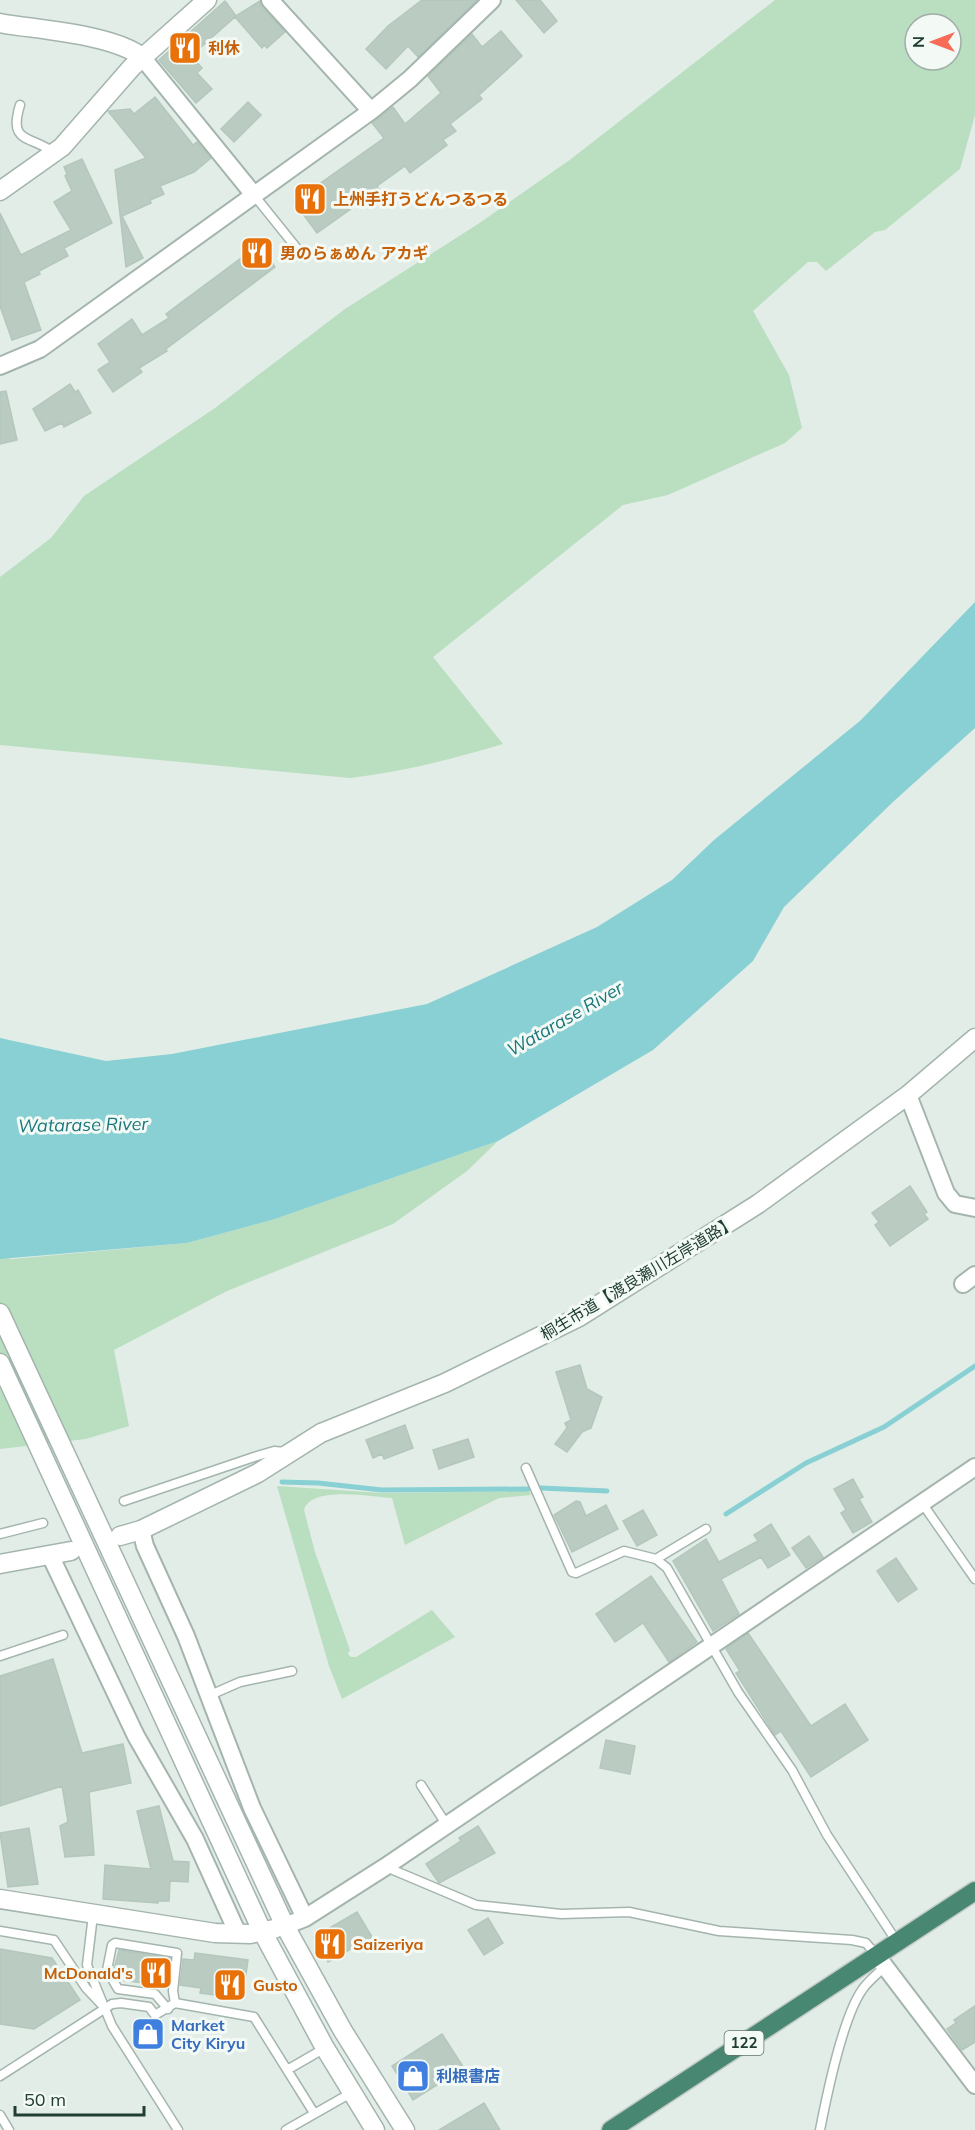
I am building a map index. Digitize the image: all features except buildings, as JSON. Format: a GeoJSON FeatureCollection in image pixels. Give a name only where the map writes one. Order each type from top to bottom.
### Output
{"type":"FeatureCollection","features":[{"type":"Feature","properties":{"kind":"highway","name":"122"},"geometry":{"type":"LineString","coordinates":[[610,2130],[881,1962],[897,1942],[975,1891]]}},
{"type":"Feature","properties":{"kind":"street"},"geometry":{"type":"LineString","coordinates":[[0,191],[54,153],[78,131],[142,57],[207,0]]}},
{"type":"Feature","properties":{"kind":"street"},"geometry":{"type":"LineString","coordinates":[[270,0],[371,111]]}},
{"type":"Feature","properties":{"kind":"street"},"geometry":{"type":"LineString","coordinates":[[0,366],[40,349],[371,111],[410,80],[492,0]]}},
{"type":"Feature","properties":{"kind":"street"},"geometry":{"type":"LineString","coordinates":[[0,23],[111,42],[129,48],[142,57],[254,195]]}},
{"type":"Feature","properties":{"kind":"street","name":"桐生市道【渡良瀬川左岸道路】"},"geometry":{"type":"LineString","coordinates":[[120,1536],[141,1530],[258,1473],[321,1433],[445,1383],[579,1317],[758,1204],[908,1095],[975,1038]]}},
{"type":"Feature","properties":{"kind":"street"},"geometry":{"type":"LineString","coordinates":[[908,1095],[946,1193],[954,1204],[975,1208]]}},
{"type":"Feature","properties":{"kind":"street"},"geometry":{"type":"LineString","coordinates":[[0,1313],[285,1926],[343,2031],[405,2130]]}},
{"type":"Feature","properties":{"kind":"street"},"geometry":{"type":"LineString","coordinates":[[0,1363],[262,1931],[325,2048],[375,2130]]}},
{"type":"Feature","properties":{"kind":"street"},"geometry":{"type":"LineString","coordinates":[[0,1899],[93,1915],[238,1935],[285,1926],[305,1918],[385,1867],[712,1647],[975,1467]]}},
{"type":"Feature","properties":{"kind":"street"},"geometry":{"type":"LineString","coordinates":[[141,1530],[145,1546],[186,1636],[252,1808],[305,1918]]}},
{"type":"Feature","properties":{"kind":"street"},"geometry":{"type":"LineString","coordinates":[[0,1564],[70,1551]]}},
{"type":"Feature","properties":{"kind":"street"},"geometry":{"type":"LineString","coordinates":[[51,1555],[136,1736],[195,1839],[238,1935]]}},
{"type":"Feature","properties":{"kind":"street"},"geometry":{"type":"LineString","coordinates":[[881,1962],[975,2085]]}},
{"type":"Feature","properties":{"kind":"lane"},"geometry":{"type":"LineString","coordinates":[[20,105],[15,120],[18,132],[29,142],[54,153]]}},
{"type":"Feature","properties":{"kind":"lane"},"geometry":{"type":"LineString","coordinates":[[254,195],[303,256]]}},
{"type":"Feature","properties":{"kind":"lane"},"geometry":{"type":"LineString","coordinates":[[124,1502],[274,1451],[290,1453]]}},
{"type":"Feature","properties":{"kind":"lane"},"geometry":{"type":"LineString","coordinates":[[526,1468],[572,1572],[576,1573],[624,1551],[656,1559],[667,1568],[738,1692],[792,1770],[837,1851],[897,1942]]}},
{"type":"Feature","properties":{"kind":"lane"},"geometry":{"type":"LineString","coordinates":[[922,1503],[975,1579]]}},
{"type":"Feature","properties":{"kind":"lane"},"geometry":{"type":"LineString","coordinates":[[0,1534],[43,1523]]}},
{"type":"Feature","properties":{"kind":"lane"},"geometry":{"type":"LineString","coordinates":[[656,1559],[706,1529]]}},
{"type":"Feature","properties":{"kind":"lane"},"geometry":{"type":"LineString","coordinates":[[0,1656],[63,1635]]}},
{"type":"Feature","properties":{"kind":"lane"},"geometry":{"type":"LineString","coordinates":[[208,1696],[240,1682],[292,1671]]}},
{"type":"Feature","properties":{"kind":"lane"},"geometry":{"type":"LineString","coordinates":[[421,1785],[446,1824]]}},
{"type":"Feature","properties":{"kind":"lane"},"geometry":{"type":"LineString","coordinates":[[385,1867],[476,1905],[561,1914],[629,1912],[727,1932],[852,1940],[866,1943],[881,1962],[858,1997],[841,2044],[820,2130]]}},
{"type":"Feature","properties":{"kind":"lane"},"geometry":{"type":"LineString","coordinates":[[93,1915],[87,1965],[112,2026],[178,2130]]}},
{"type":"Feature","properties":{"kind":"lane"},"geometry":{"type":"LineString","coordinates":[[0,1931],[54,1941],[86,1988],[105,2009]]}},
{"type":"Feature","properties":{"kind":"lane"},"geometry":{"type":"LineString","coordinates":[[172,2006],[177,1953],[115,1943],[112,1945],[107,1970],[118,1989],[155,1994],[172,2006],[254,2017],[314,2113]]}},
{"type":"Feature","properties":{"kind":"lane"},"geometry":{"type":"LineString","coordinates":[[0,2076],[105,2009],[121,2003],[149,2007],[155,2015],[172,2006]]}},
{"type":"Feature","properties":{"kind":"lane"},"geometry":{"type":"LineString","coordinates":[[287,2070],[325,2048]]}},
{"type":"Feature","properties":{"kind":"lane"},"geometry":{"type":"LineString","coordinates":[[286,2130],[351,2093]]}},
{"type":"Feature","properties":{"kind":"lane"},"geometry":{"type":"LineString","coordinates":[[0,2115],[9,2130]]}},
{"type":"Feature","properties":{"kind":"green space"},"geometry":{"type":"Polygon","coordinates":[[[775,0],[975,0],[975,115],[960,169],[885,230],[875,232],[826,271],[817,262],[808,262],[753,311],[789,375],[802,428],[785,443],[668,495],[623,505],[433,657],[503,744],[427,764],[350,778],[0,745],[0,577],[51,538],[84,496],[215,408],[345,309],[478,224],[571,159],[775,0]]]}},
{"type":"Feature","properties":{"kind":"green space"},"geometry":{"type":"Polygon","coordinates":[[[498,1141],[467,1171],[393,1224],[227,1291],[114,1350],[129,1426],[86,1439],[0,1449],[0,1257],[12,1259],[187,1243],[272,1220],[498,1141]]]}},
{"type":"Feature","properties":{"kind":"green space"},"geometry":{"type":"Polygon","coordinates":[[[277,1486],[382,1493],[529,1491],[531,1495],[499,1498],[405,1545],[392,1498],[343,1494],[318,1497],[309,1502],[304,1510],[315,1552],[350,1650],[348,1654],[351,1657],[356,1657],[432,1610],[455,1637],[342,1699],[329,1666],[277,1486]]]}},
{"type":"Feature","properties":{"kind":"water","name":"Watarase River"},"geometry":{"type":"Polygon","coordinates":[[[975,602],[975,728],[894,801],[784,907],[753,961],[653,1050],[498,1141],[272,1220],[187,1243],[0,1259],[0,1038],[106,1061],[172,1054],[427,1004],[597,927],[672,880],[714,840],[861,720],[975,602]]]}},
{"type":"Feature","properties":{"kind":"waterway"},"geometry":{"type":"LineString","coordinates":[[726,1514],[806,1463],[884,1427],[975,1366]]}},
{"type":"Feature","properties":{"kind":"waterway"},"geometry":{"type":"LineString","coordinates":[[282,1482],[318,1483],[382,1490],[528,1489]]}},
{"type":"Feature","properties":{"kind":"waterway"},"geometry":{"type":"LineString","coordinates":[[541,1488],[607,1491]]}},
{"type":"Feature","properties":{"kind":"place","name":"利休"},"geometry":{"type":"Point","coordinates":[185,48]}},
{"type":"Feature","properties":{"kind":"place","name":"上州手打うどんつるつる"},"geometry":{"type":"Point","coordinates":[310,199]}},
{"type":"Feature","properties":{"kind":"place","name":"男のらぁめん アカギ"},"geometry":{"type":"Point","coordinates":[257,253]}},
{"type":"Feature","properties":{"kind":"place","name":"Saizeriya"},"geometry":{"type":"Point","coordinates":[330,1944]}},
{"type":"Feature","properties":{"kind":"place","name":"McDonald's"},"geometry":{"type":"Point","coordinates":[156,1973]}},
{"type":"Feature","properties":{"kind":"place","name":"Gusto"},"geometry":{"type":"Point","coordinates":[230,1985]}},
{"type":"Feature","properties":{"kind":"place","name":"Market City Kiryu"},"geometry":{"type":"Point","coordinates":[148,2034]}},
{"type":"Feature","properties":{"kind":"place","name":"利根書店"},"geometry":{"type":"Point","coordinates":[413,2076]}}]}
